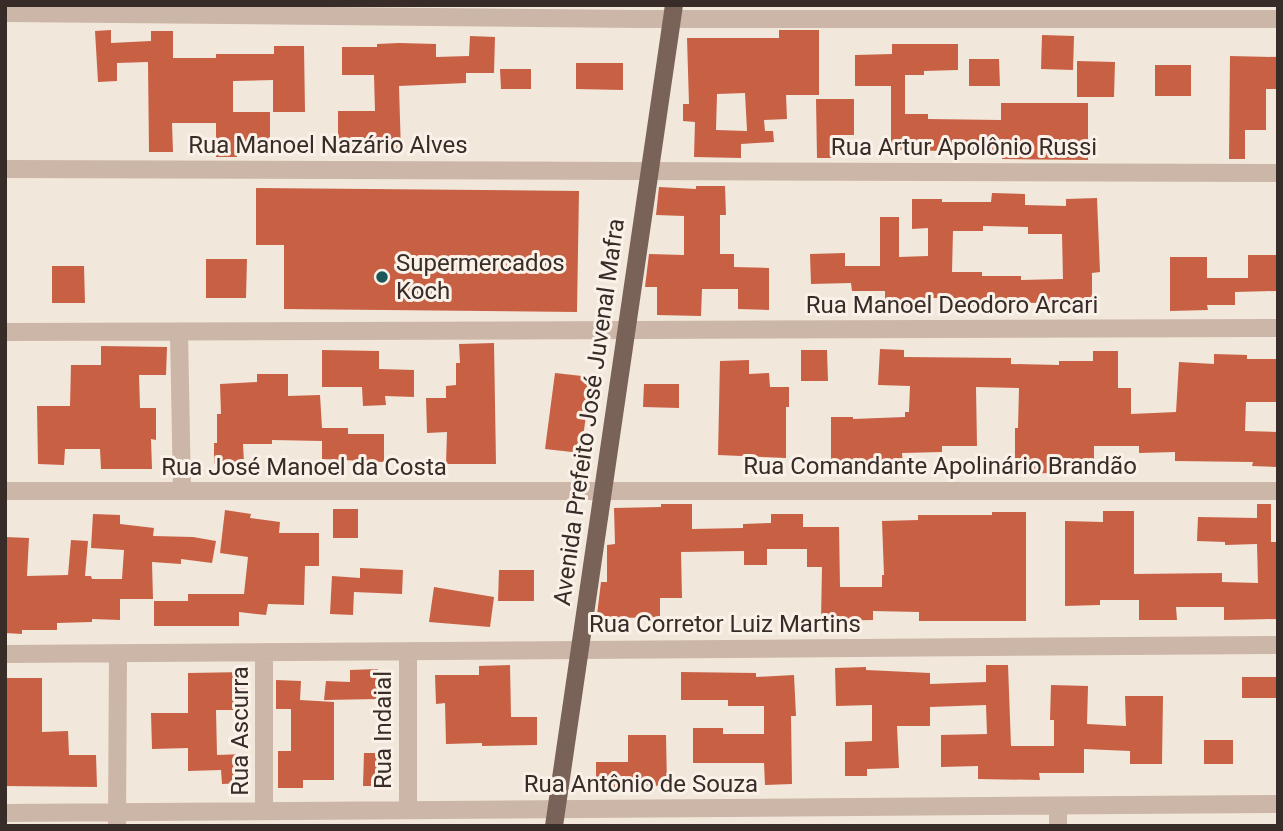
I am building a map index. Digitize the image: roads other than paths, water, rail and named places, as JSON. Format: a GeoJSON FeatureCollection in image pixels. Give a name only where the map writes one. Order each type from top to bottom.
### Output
{"type":"FeatureCollection","features":[{"type":"Feature","properties":{"kind":"main road","name":"Avenida Prefeito José Juvenal Mafra"},"geometry":{"type":"LineString","coordinates":[[555,818],[673,12]]}},
{"type":"Feature","properties":{"kind":"street"},"geometry":{"type":"LineString","coordinates":[[5,13],[673,12],[1278,19]]}},
{"type":"Feature","properties":{"kind":"street","name":"Rua Manoel Nazário Alves"},"geometry":{"type":"LineString","coordinates":[[5,169],[650,170]]}},
{"type":"Feature","properties":{"kind":"street","name":"Rua Artur Apolônio Russi"},"geometry":{"type":"LineString","coordinates":[[650,170],[1278,173]]}},
{"type":"Feature","properties":{"kind":"street","name":"Rua Manoel Deodoro Arcari"},"geometry":{"type":"LineString","coordinates":[[5,332],[1278,328]]}},
{"type":"Feature","properties":{"kind":"street"},"geometry":{"type":"LineString","coordinates":[[179,332],[182,491]]}},
{"type":"Feature","properties":{"kind":"street","name":"Rua José Manoel da Costa"},"geometry":{"type":"LineString","coordinates":[[5,491],[602,491]]}},
{"type":"Feature","properties":{"kind":"street","name":"Rua Comandante Apolinário Brandão"},"geometry":{"type":"LineString","coordinates":[[602,491],[1278,491]]}},
{"type":"Feature","properties":{"kind":"street","name":"Rua Corretor Luiz Martins"},"geometry":{"type":"LineString","coordinates":[[5,654],[1278,645]]}},
{"type":"Feature","properties":{"kind":"street","name":"Rua Indaial"},"geometry":{"type":"LineString","coordinates":[[408,651],[408,810]]}},
{"type":"Feature","properties":{"kind":"street","name":"Rua Ascurra"},"geometry":{"type":"LineString","coordinates":[[264,652],[264,811]]}},
{"type":"Feature","properties":{"kind":"street"},"geometry":{"type":"LineString","coordinates":[[117,819],[118,653]]}},
{"type":"Feature","properties":{"kind":"street","name":"Rua Antônio de Souza"},"geometry":{"type":"LineString","coordinates":[[5,813],[117,819],[264,811],[408,810],[555,818],[1058,806],[1278,804]]}},
{"type":"Feature","properties":{"kind":"street"},"geometry":{"type":"LineString","coordinates":[[1058,806],[1058,826]]}},
{"type":"Feature","properties":{"kind":"place","name":"Supermercados Koch"},"geometry":{"type":"Point","coordinates":[382,277]}}]}
